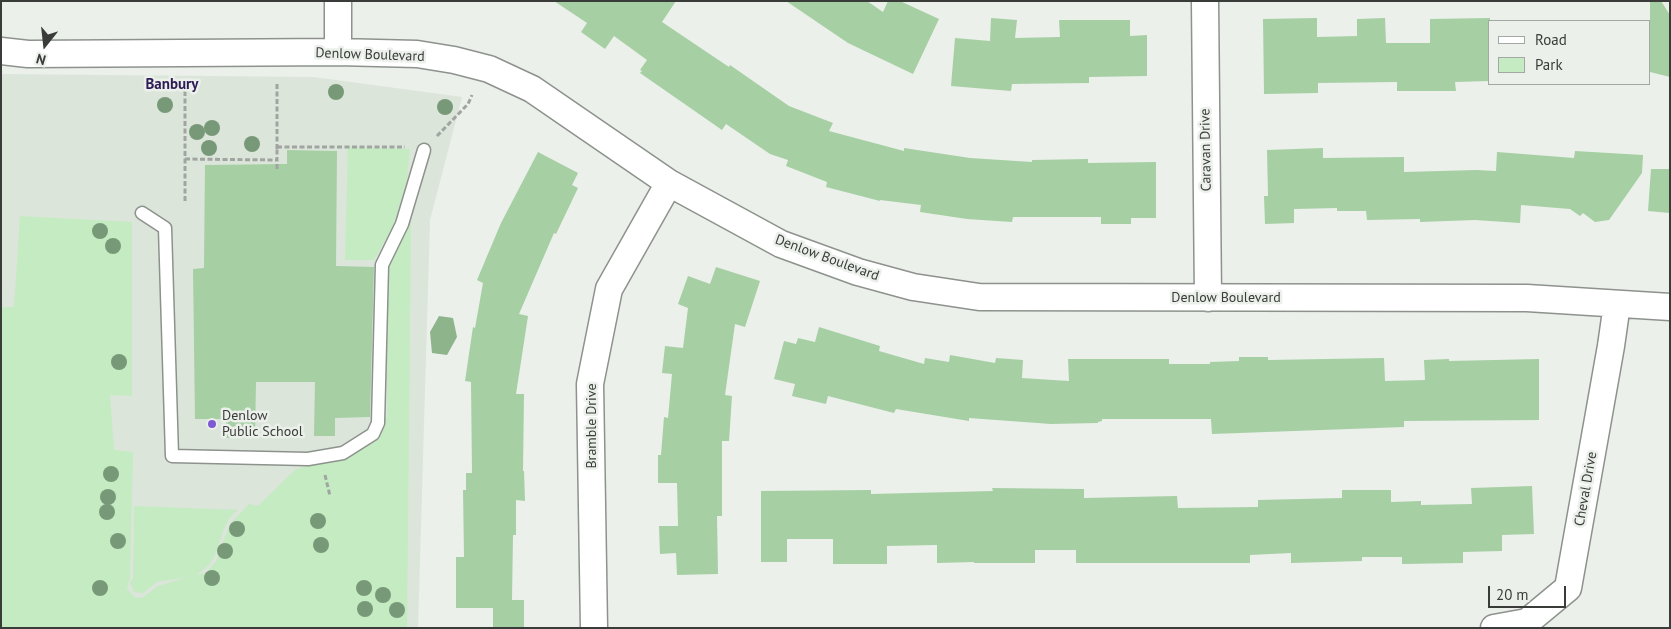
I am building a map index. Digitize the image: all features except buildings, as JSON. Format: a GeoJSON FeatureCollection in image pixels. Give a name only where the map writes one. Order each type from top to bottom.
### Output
{"type":"FeatureCollection","features":[{"type":"Feature","properties":{"kind":"street"},"geometry":{"type":"LineString","coordinates":[[338,1],[338,52]]}},
{"type":"Feature","properties":{"kind":"street","name":"Caravan Drive"},"geometry":{"type":"LineString","coordinates":[[1205,1],[1208,298]]}},
{"type":"Feature","properties":{"kind":"street","name":"Denlow Boulevard"},"geometry":{"type":"LineString","coordinates":[[1,51],[47,54],[338,52],[417,54],[454,60],[489,69],[532,89],[669,183],[781,244],[858,272],[914,287],[979,297],[1527,298],[1670,307]]}},
{"type":"Feature","properties":{"kind":"street","name":"Bramble Drive"},"geometry":{"type":"LineString","coordinates":[[594,628],[590,384],[609,288],[669,183]]}},
{"type":"Feature","properties":{"kind":"street","name":"Cheval Drive"},"geometry":{"type":"LineString","coordinates":[[1494,628],[1528,622],[1568,588],[1617,304]]}},
{"type":"Feature","properties":{"kind":"lane"},"geometry":{"type":"LineString","coordinates":[[142,213],[165,228],[172,456],[308,459],[343,453],[373,434],[378,423],[382,265],[402,224],[424,150]]}},
{"type":"Feature","properties":{"kind":"path"},"geometry":{"type":"LineString","coordinates":[[184,201],[185,84]]}},
{"type":"Feature","properties":{"kind":"path"},"geometry":{"type":"LineString","coordinates":[[277,84],[277,168]]}},
{"type":"Feature","properties":{"kind":"path"},"geometry":{"type":"LineString","coordinates":[[277,147],[409,147],[424,150],[468,104],[472,95]]}},
{"type":"Feature","properties":{"kind":"path"},"geometry":{"type":"LineString","coordinates":[[185,159],[277,160]]}},
{"type":"Feature","properties":{"kind":"shaded area","name":"Denlow Public School"},"geometry":{"type":"Polygon","coordinates":[[[1,74],[314,77],[462,97],[430,220],[418,628],[1,628],[1,74]]]}},
{"type":"Feature","properties":{"kind":"shaded area"},"geometry":{"type":"Polygon","coordinates":[[[439,316],[453,318],[457,337],[447,355],[432,353],[430,332],[439,316]]]}},
{"type":"Feature","properties":{"kind":"green space"},"geometry":{"type":"Polygon","coordinates":[[[348,147],[410,149],[407,179],[393,227],[374,260],[345,260],[348,147]]]}},
{"type":"Feature","properties":{"kind":"green space"},"geometry":{"type":"Polygon","coordinates":[[[20,216],[132,222],[132,396],[110,395],[114,450],[133,452],[130,577],[127,588],[134,597],[142,598],[158,586],[187,577],[157,582],[143,593],[134,592],[130,583],[133,578],[134,506],[238,510],[230,517],[225,526],[214,557],[208,566],[196,575],[206,573],[216,561],[230,524],[249,504],[258,506],[295,470],[374,439],[387,416],[387,260],[411,219],[407,628],[1,628],[1,307],[14,307],[20,216]]]}},
{"type":"Feature","properties":{"kind":"place","name":"Denlow Public School"},"geometry":{"type":"Point","coordinates":[212,424]}},
{"type":"Feature","properties":{"kind":"district","name":"Banbury"},"geometry":{"type":"Point","coordinates":[172,85]}}]}
